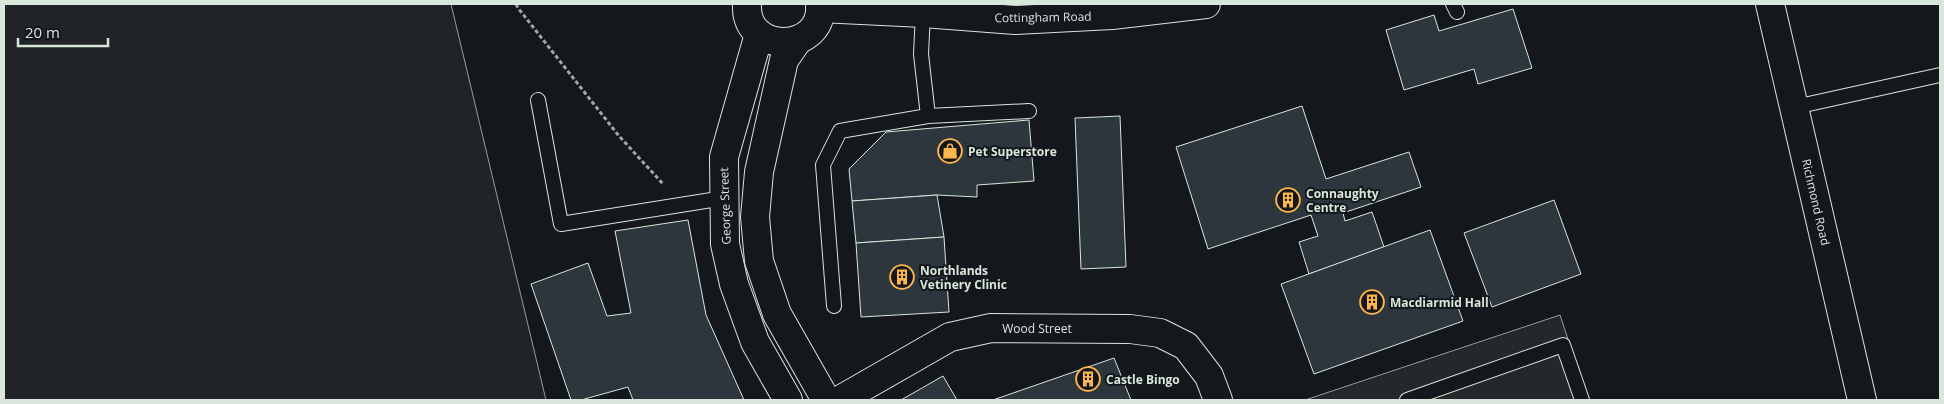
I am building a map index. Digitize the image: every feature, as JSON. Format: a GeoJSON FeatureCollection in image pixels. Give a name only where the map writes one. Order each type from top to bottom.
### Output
{"type":"FeatureCollection","features":[{"type":"Feature","properties":{"kind":"street"},"geometry":{"type":"LineString","coordinates":[[746,4],[752,26],[759,34],[770,41],[784,43],[797,41]]}},
{"type":"Feature","properties":{"kind":"street","name":"Cottingham Road"},"geometry":{"type":"LineString","coordinates":[[820,6],[1015,20],[1112,15],[1206,4]]}},
{"type":"Feature","properties":{"kind":"street","name":"Richmond Road"},"geometry":{"type":"LineString","coordinates":[[1770,4],[1862,400]]}},
{"type":"Feature","properties":{"kind":"street"},"geometry":{"type":"LineString","coordinates":[[820,6],[817,22],[809,33],[797,41],[784,60],[759,172],[755,217],[758,261],[778,314],[826,400]]}},
{"type":"Feature","properties":{"kind":"street","name":"George Street"},"geometry":{"type":"LineString","coordinates":[[759,34],[724,157],[725,244],[734,284],[755,342],[788,400]]}},
{"type":"Feature","properties":{"kind":"street","name":"Wood Street"},"geometry":{"type":"LineString","coordinates":[[840,400],[950,337],[991,328],[1001,328],[1130,329],[1160,333],[1186,346],[1209,376],[1218,400]]}},
{"type":"Feature","properties":{"kind":"lane"},"geometry":{"type":"LineString","coordinates":[[923,13],[921,54],[928,116]]}},
{"type":"Feature","properties":{"kind":"lane"},"geometry":{"type":"LineString","coordinates":[[1794,107],[1940,75]]}},
{"type":"Feature","properties":{"kind":"lane"},"geometry":{"type":"LineString","coordinates":[[538,100],[562,224],[724,198]]}},
{"type":"Feature","properties":{"kind":"lane"},"geometry":{"type":"LineString","coordinates":[[834,306],[823,165],[840,131],[928,116],[1029,111]]}},
{"type":"Feature","properties":{"kind":"lane"},"geometry":{"type":"LineString","coordinates":[[1407,400],[1563,345],[1582,400]]}},
{"type":"Feature","properties":{"kind":"path"},"geometry":{"type":"LineString","coordinates":[[516,4],[619,136],[681,204]]}},
{"type":"Feature","properties":{"kind":"shaded area"},"geometry":{"type":"Polygon","coordinates":[[[4,4],[451,4],[546,400],[4,400],[4,4]]]}},
{"type":"Feature","properties":{"kind":"shaded area"},"geometry":{"type":"Polygon","coordinates":[[[1560,315],[1588,400],[1305,400],[1560,315]]]}},
{"type":"Feature","properties":{"kind":"building"},"geometry":{"type":"Polygon","coordinates":[[[1513,9],[1532,68],[1478,84],[1474,69],[1404,90],[1386,30],[1434,15],[1439,31],[1513,9]]]}},
{"type":"Feature","properties":{"kind":"building","name":"Connaughty Centre"},"geometry":{"type":"Polygon","coordinates":[[[1302,106],[1326,179],[1409,152],[1421,187],[1343,213],[1345,221],[1372,212],[1384,247],[1309,274],[1299,242],[1318,236],[1311,215],[1208,249],[1176,147],[1302,106]]]}},
{"type":"Feature","properties":{"kind":"building"},"geometry":{"type":"Polygon","coordinates":[[[1120,116],[1126,267],[1081,269],[1075,118],[1120,116]]]}},
{"type":"Feature","properties":{"kind":"building","name":"Pet Superstore"},"geometry":{"type":"Polygon","coordinates":[[[1029,120],[1034,181],[977,185],[977,197],[937,195],[852,201],[849,169],[886,132],[1029,120]]]}},
{"type":"Feature","properties":{"kind":"building"},"geometry":{"type":"Polygon","coordinates":[[[937,195],[944,237],[856,243],[852,201],[937,195]]]}},
{"type":"Feature","properties":{"kind":"building"},"geometry":{"type":"Polygon","coordinates":[[[1554,200],[1581,274],[1492,307],[1464,233],[1554,200]]]}},
{"type":"Feature","properties":{"kind":"building"},"geometry":{"type":"Polygon","coordinates":[[[688,220],[706,315],[744,400],[633,400],[628,387],[581,400],[571,400],[531,284],[588,263],[607,316],[631,313],[615,231],[688,220]]]}},
{"type":"Feature","properties":{"kind":"building","name":"Macdiarmid Hall"},"geometry":{"type":"Polygon","coordinates":[[[1430,230],[1463,321],[1314,374],[1281,284],[1430,230]]]}},
{"type":"Feature","properties":{"kind":"building","name":"Northlands Vetinery Clinic"},"geometry":{"type":"Polygon","coordinates":[[[944,237],[949,312],[861,317],[856,243],[944,237]]]}},
{"type":"Feature","properties":{"kind":"building","name":"Castle Bingo"},"geometry":{"type":"Polygon","coordinates":[[[1114,358],[1131,400],[993,400],[1114,358]]]}},
{"type":"Feature","properties":{"kind":"building"},"geometry":{"type":"Polygon","coordinates":[[[943,376],[957,400],[901,400],[943,376]]]}},
{"type":"Feature","properties":{"kind":"place","name":"Pet Superstore"},"geometry":{"type":"Point","coordinates":[950,151]}},
{"type":"Feature","properties":{"kind":"place","name":"Connaughty Centre"},"geometry":{"type":"Point","coordinates":[1288,200]}},
{"type":"Feature","properties":{"kind":"place","name":"Northlands Vetinery Clinic"},"geometry":{"type":"Point","coordinates":[902,277]}},
{"type":"Feature","properties":{"kind":"place","name":"Macdiarmid Hall"},"geometry":{"type":"Point","coordinates":[1372,302]}},
{"type":"Feature","properties":{"kind":"place","name":"Castle Bingo"},"geometry":{"type":"Point","coordinates":[1088,379]}}]}
